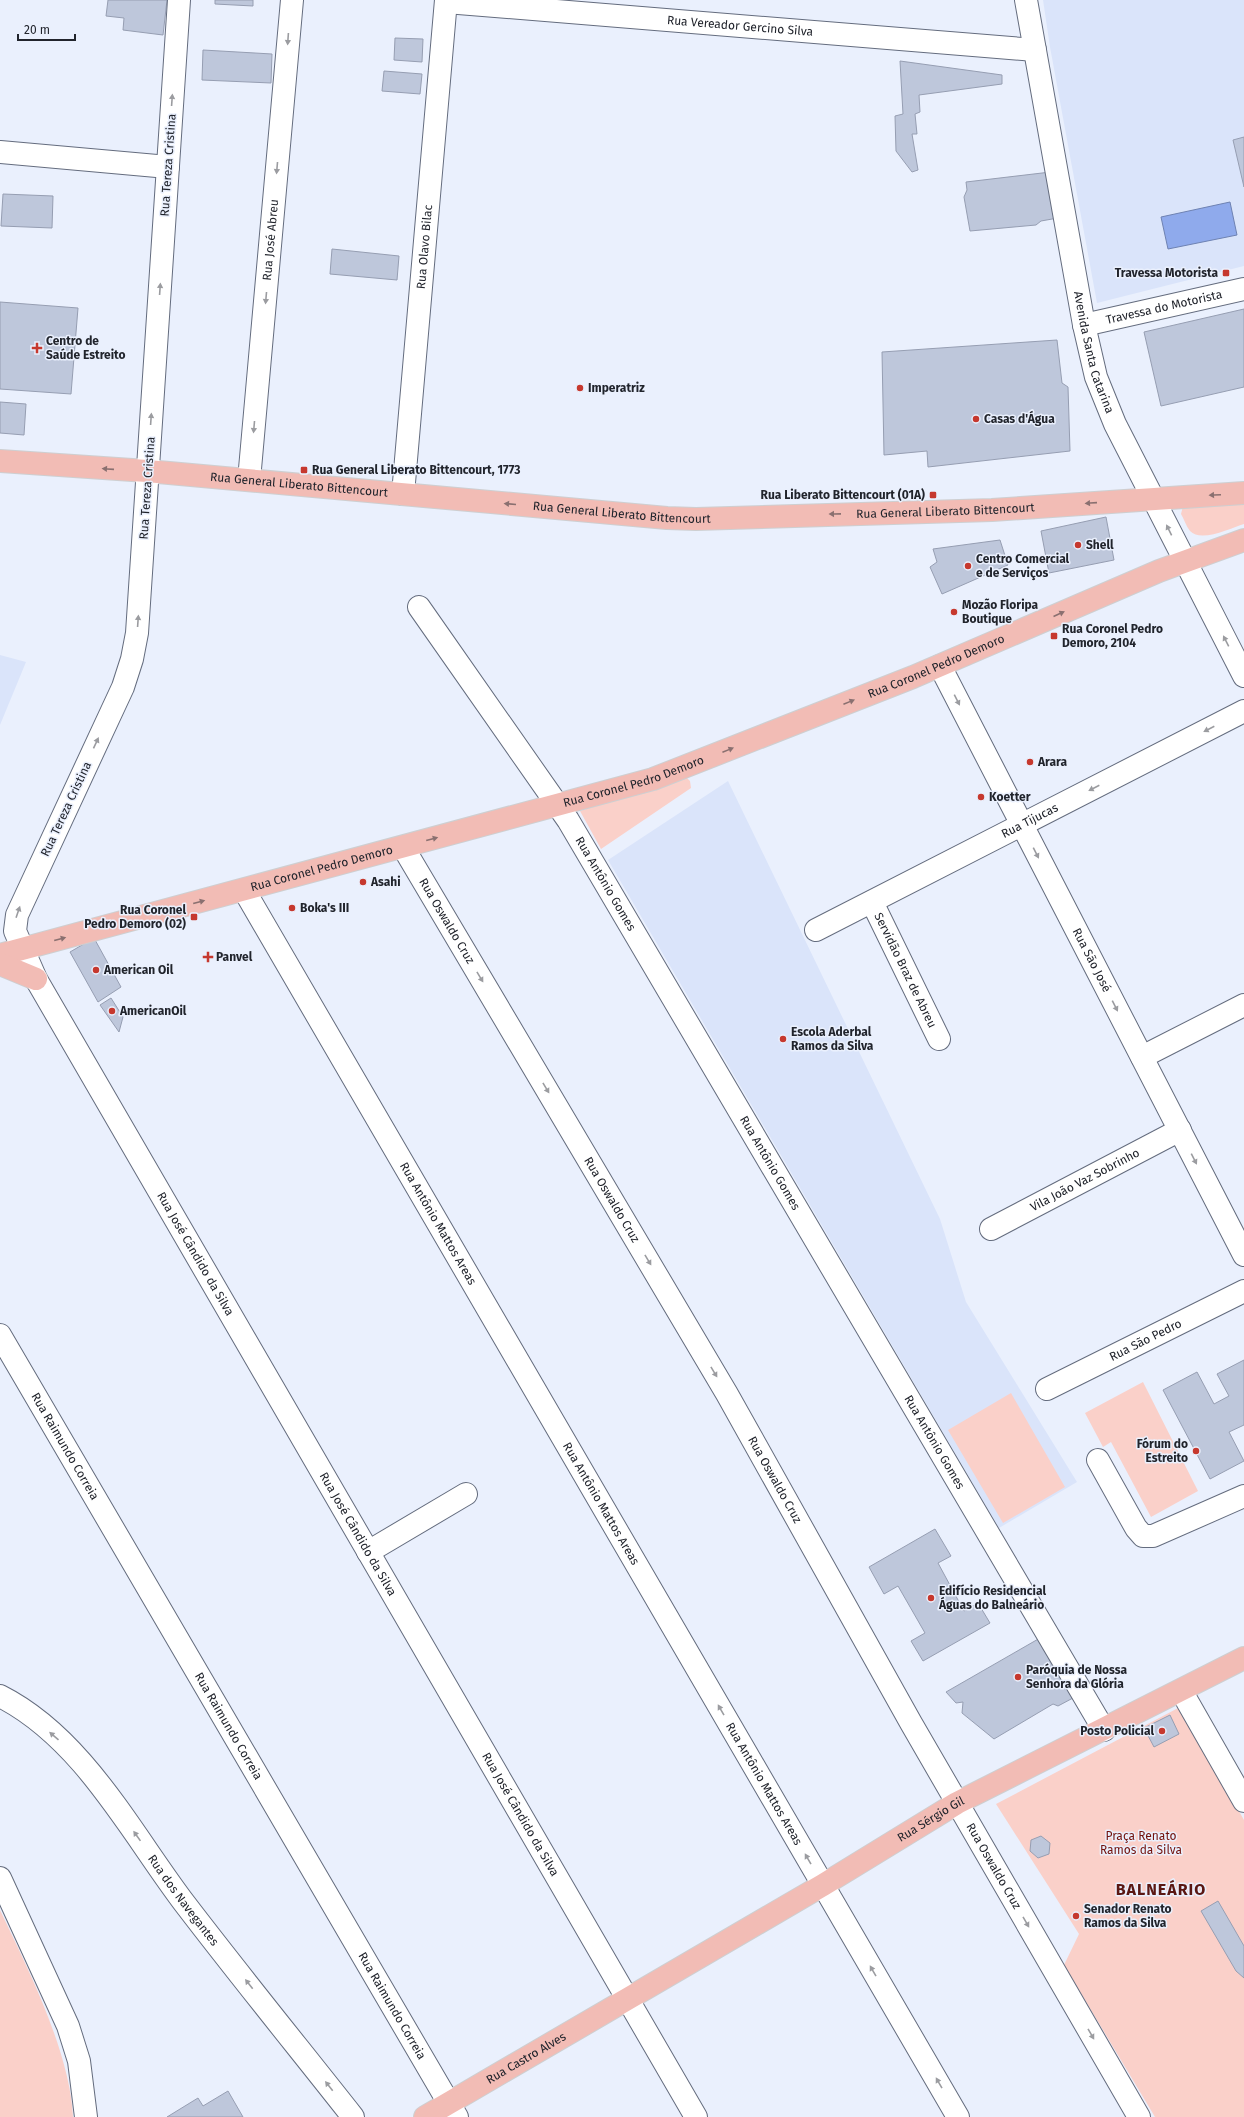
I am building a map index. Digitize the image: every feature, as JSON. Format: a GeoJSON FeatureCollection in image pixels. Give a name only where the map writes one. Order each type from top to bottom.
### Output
{"type":"FeatureCollection","features":[{"type":"Feature","properties":{"kind":"main road","name":"Rua General Liberato Bittencourt"},"geometry":{"type":"LineString","coordinates":[[0,461],[249,480],[667,518],[992,510],[1244,493]]}},
{"type":"Feature","properties":{"kind":"main road","name":"Rua Coronel Pedro Demoro"},"geometry":{"type":"LineString","coordinates":[[0,955],[653,779],[692,765],[940,666],[1185,561],[1244,540]]}},
{"type":"Feature","properties":{"kind":"main road"},"geometry":{"type":"LineString","coordinates":[[0,964],[36,980]]}},
{"type":"Feature","properties":{"kind":"main road","name":"Rua Sérgio Gil"},"geometry":{"type":"LineString","coordinates":[[627,2000],[823,1885],[957,1803],[1244,1658]]}},
{"type":"Feature","properties":{"kind":"main road","name":"Rua Castro Alves"},"geometry":{"type":"LineString","coordinates":[[425,2117],[453,2110],[627,2000]]}},
{"type":"Feature","properties":{"kind":"street","name":"Rua Tereza Cristina"},"geometry":{"type":"LineString","coordinates":[[22,950],[15,931],[17,915],[123,687],[132,659],[137,633],[179,0]]}},
{"type":"Feature","properties":{"kind":"street","name":"Rua José Abreu"},"geometry":{"type":"LineString","coordinates":[[249,480],[292,0]]}},
{"type":"Feature","properties":{"kind":"street","name":"Avenida Santa Catarina"},"geometry":{"type":"LineString","coordinates":[[1026,0],[1084,324],[1090,354],[1104,399],[1244,676]]}},
{"type":"Feature","properties":{"kind":"street","name":"Rua Vereador Gercino Silva"},"geometry":{"type":"LineString","coordinates":[[446,1],[1034,50]]}},
{"type":"Feature","properties":{"kind":"street","name":"Rua Olavo Bilac"},"geometry":{"type":"LineString","coordinates":[[403,494],[446,1]]}},
{"type":"Feature","properties":{"kind":"street"},"geometry":{"type":"LineString","coordinates":[[0,152],[168,167]]}},
{"type":"Feature","properties":{"kind":"street","name":"Travessa do Motorista"},"geometry":{"type":"LineString","coordinates":[[1084,324],[1244,289]]}},
{"type":"Feature","properties":{"kind":"street","name":"Rua Antônio Gomes"},"geometry":{"type":"LineString","coordinates":[[419,607],[558,805],[1104,1730]]}},
{"type":"Feature","properties":{"kind":"street","name":"Rua São José"},"geometry":{"type":"LineString","coordinates":[[940,666],[1244,1255]]}},
{"type":"Feature","properties":{"kind":"street","name":"Rua Tijucas"},"geometry":{"type":"LineString","coordinates":[[816,930],[1244,711]]}},
{"type":"Feature","properties":{"kind":"street","name":"Rua Oswaldo Cruz"},"geometry":{"type":"LineString","coordinates":[[403,846],[727,1394],[957,1803],[1139,2117]]}},
{"type":"Feature","properties":{"kind":"street","name":"Rua Antônio Mattos Areas"},"geometry":{"type":"LineString","coordinates":[[244,890],[958,2117]]}},
{"type":"Feature","properties":{"kind":"street","name":"Servidão Braz de Abreu"},"geometry":{"type":"LineString","coordinates":[[872,902],[939,1039]]}},
{"type":"Feature","properties":{"kind":"street","name":"Rua José Cândido da Silva"},"geometry":{"type":"LineString","coordinates":[[22,950],[36,980],[696,2117]]}},
{"type":"Feature","properties":{"kind":"street"},"geometry":{"type":"LineString","coordinates":[[1142,1057],[1244,1005]]}},
{"type":"Feature","properties":{"kind":"street","name":"Vila João Vaz Sobrinho"},"geometry":{"type":"LineString","coordinates":[[991,1229],[1180,1130]]}},
{"type":"Feature","properties":{"kind":"street","name":"Rua São Pedro"},"geometry":{"type":"LineString","coordinates":[[1047,1389],[1244,1291]]}},
{"type":"Feature","properties":{"kind":"street","name":"Rua Raimundo Correia"},"geometry":{"type":"LineString","coordinates":[[0,1335],[453,2110]]}},
{"type":"Feature","properties":{"kind":"street"},"geometry":{"type":"LineString","coordinates":[[1098,1460],[1136,1528],[1143,1536],[1154,1536],[1244,1496]]}},
{"type":"Feature","properties":{"kind":"street"},"geometry":{"type":"LineString","coordinates":[[368,1552],[466,1494]]}},
{"type":"Feature","properties":{"kind":"street","name":"Rua dos Navegantes"},"geometry":{"type":"LineString","coordinates":[[0,1696],[34,1719],[63,1744],[90,1772],[185,1904],[354,2117]]}},
{"type":"Feature","properties":{"kind":"street"},"geometry":{"type":"LineString","coordinates":[[1187,1701],[1244,1801]]}},
{"type":"Feature","properties":{"kind":"street"},"geometry":{"type":"LineString","coordinates":[[0,1878],[68,2026],[79,2061],[86,2117]]}},
{"type":"Feature","properties":{"kind":"shaded area"},"geometry":{"type":"Polygon","coordinates":[[[1043,0],[1244,0],[1244,266],[1097,303],[1050,47],[1043,0]]]}},
{"type":"Feature","properties":{"kind":"shaded area"},"geometry":{"type":"Polygon","coordinates":[[[0,655],[26,662],[0,725],[0,655]]]}},
{"type":"Feature","properties":{"kind":"shaded area","name":"Escola Aderbal Ramos da Silva"},"geometry":{"type":"Polygon","coordinates":[[[728,781],[940,1219],[966,1302],[1077,1482],[999,1528],[608,860],[728,781]]]}},
{"type":"Feature","properties":{"kind":"green space"},"geometry":{"type":"Polygon","coordinates":[[[1244,497],[1244,524],[1216,534],[1201,536],[1195,534],[1190,531],[1181,514],[1183,506],[1244,497]]]}},
{"type":"Feature","properties":{"kind":"green space"},"geometry":{"type":"Polygon","coordinates":[[[685,776],[690,781],[691,788],[601,849],[580,811],[685,776]]]}},
{"type":"Feature","properties":{"kind":"green space"},"geometry":{"type":"Polygon","coordinates":[[[1143,1382],[1198,1491],[1151,1517],[1111,1442],[1103,1447],[1085,1413],[1143,1382]]]}},
{"type":"Feature","properties":{"kind":"green space"},"geometry":{"type":"Polygon","coordinates":[[[1011,1393],[1065,1487],[1003,1523],[948,1430],[1011,1393]]]}},
{"type":"Feature","properties":{"kind":"green space","name":"Praça Renato Ramos da Silva"},"geometry":{"type":"Polygon","coordinates":[[[1180,1707],[1244,1820],[1244,2117],[1155,2117],[1064,1965],[1079,1934],[996,1804],[1180,1707]]]}},
{"type":"Feature","properties":{"kind":"green space"},"geometry":{"type":"Polygon","coordinates":[[[0,1910],[35,1984],[56,2038],[70,2092],[73,2117],[0,2117],[0,1910]]]}},
{"type":"Feature","properties":{"kind":"water"},"geometry":{"type":"Polygon","coordinates":[[[1230,202],[1237,235],[1168,249],[1161,217],[1230,202]]]}},
{"type":"Feature","properties":{"kind":"building"},"geometry":{"type":"Polygon","coordinates":[[[108,0],[167,0],[163,35],[123,30],[124,18],[106,16],[108,0]]]}},
{"type":"Feature","properties":{"kind":"building"},"geometry":{"type":"Polygon","coordinates":[[[215,0],[253,0],[253,6],[215,4],[215,0]]]}},
{"type":"Feature","properties":{"kind":"building"},"geometry":{"type":"Polygon","coordinates":[[[395,38],[423,39],[422,62],[394,60],[395,38]]]}},
{"type":"Feature","properties":{"kind":"building"},"geometry":{"type":"Polygon","coordinates":[[[203,50],[272,54],[271,83],[202,80],[203,50]]]}},
{"type":"Feature","properties":{"kind":"building"},"geometry":{"type":"Polygon","coordinates":[[[900,61],[1002,75],[1002,84],[919,95],[920,112],[915,114],[917,134],[912,134],[918,170],[912,172],[896,151],[895,116],[903,114],[900,61]]]}},
{"type":"Feature","properties":{"kind":"building"},"geometry":{"type":"Polygon","coordinates":[[[384,71],[422,74],[420,94],[382,91],[384,71]]]}},
{"type":"Feature","properties":{"kind":"building"},"geometry":{"type":"Polygon","coordinates":[[[1244,137],[1244,187],[1233,140],[1244,137]]]}},
{"type":"Feature","properties":{"kind":"building"},"geometry":{"type":"Polygon","coordinates":[[[1059,171],[1069,216],[1041,221],[1036,225],[970,231],[964,197],[967,190],[966,182],[1059,171]]]}},
{"type":"Feature","properties":{"kind":"building"},"geometry":{"type":"Polygon","coordinates":[[[3,194],[53,196],[52,228],[1,226],[3,194]]]}},
{"type":"Feature","properties":{"kind":"building"},"geometry":{"type":"Polygon","coordinates":[[[332,249],[399,256],[397,280],[330,274],[332,249]]]}},
{"type":"Feature","properties":{"kind":"building","name":"Centro de Saúde Estreito"},"geometry":{"type":"Polygon","coordinates":[[[0,302],[78,308],[71,394],[0,389],[0,302]]]}},
{"type":"Feature","properties":{"kind":"building"},"geometry":{"type":"Polygon","coordinates":[[[1244,309],[1244,387],[1161,406],[1144,332],[1244,309]]]}},
{"type":"Feature","properties":{"kind":"building","name":"Casas d'Água"},"geometry":{"type":"Polygon","coordinates":[[[1057,340],[1062,383],[1068,387],[1070,451],[928,467],[927,451],[884,455],[882,352],[1057,340]]]}},
{"type":"Feature","properties":{"kind":"building"},"geometry":{"type":"Polygon","coordinates":[[[0,402],[26,404],[24,435],[0,433],[0,402]]]}},
{"type":"Feature","properties":{"kind":"building","name":"Shell"},"geometry":{"type":"Polygon","coordinates":[[[1106,517],[1114,560],[1049,573],[1041,531],[1106,517]]]}},
{"type":"Feature","properties":{"kind":"building","name":"Centro Comercial e de Serviços"},"geometry":{"type":"Polygon","coordinates":[[[1000,540],[1008,565],[942,594],[930,567],[937,562],[933,549],[1000,540]]]}},
{"type":"Feature","properties":{"kind":"building","name":"American Oil"},"geometry":{"type":"Polygon","coordinates":[[[94,938],[121,987],[98,1002],[70,952],[94,938]]]}},
{"type":"Feature","properties":{"kind":"building","name":"AmericanOil"},"geometry":{"type":"Polygon","coordinates":[[[111,998],[123,1017],[119,1032],[100,1005],[111,998]]]}},
{"type":"Feature","properties":{"kind":"building"},"geometry":{"type":"Polygon","coordinates":[[[1244,1360],[1244,1425],[1229,1432],[1244,1461],[1210,1479],[1163,1390],[1197,1372],[1214,1404],[1229,1396],[1217,1374],[1244,1360]]]}},
{"type":"Feature","properties":{"kind":"building","name":"Edifício Residencial Águas do Balneário"},"geometry":{"type":"Polygon","coordinates":[[[935,1529],[951,1556],[938,1563],[964,1611],[978,1603],[990,1623],[923,1661],[911,1641],[925,1633],[898,1586],[884,1594],[869,1567],[935,1529]]]}},
{"type":"Feature","properties":{"kind":"building","name":"Paróquia de Nossa Senhora da Glória"},"geometry":{"type":"Polygon","coordinates":[[[1040,1638],[1073,1698],[1058,1706],[1053,1704],[994,1739],[962,1713],[963,1702],[956,1703],[946,1692],[1040,1638]]]}},
{"type":"Feature","properties":{"kind":"building","name":"Posto Policial"},"geometry":{"type":"Polygon","coordinates":[[[1170,1715],[1179,1734],[1154,1747],[1144,1728],[1170,1715]]]}},
{"type":"Feature","properties":{"kind":"building"},"geometry":{"type":"Polygon","coordinates":[[[1041,1836],[1050,1843],[1049,1854],[1038,1858],[1030,1851],[1031,1840],[1041,1836]]]}},
{"type":"Feature","properties":{"kind":"building"},"geometry":{"type":"Polygon","coordinates":[[[1218,1901],[1244,1946],[1244,1978],[1236,1971],[1201,1911],[1218,1901]]]}},
{"type":"Feature","properties":{"kind":"building"},"geometry":{"type":"Polygon","coordinates":[[[228,2091],[243,2117],[167,2117],[198,2098],[203,2106],[228,2091]]]}},
{"type":"Feature","properties":{"kind":"place","name":"Travessa Motorista"},"geometry":{"type":"Point","coordinates":[1226,273]}},
{"type":"Feature","properties":{"kind":"place","name":"Centro de Saúde Estreito"},"geometry":{"type":"Point","coordinates":[37,348]}},
{"type":"Feature","properties":{"kind":"place","name":"Imperatriz"},"geometry":{"type":"Point","coordinates":[580,388]}},
{"type":"Feature","properties":{"kind":"place","name":"Casas d'Água"},"geometry":{"type":"Point","coordinates":[976,419]}},
{"type":"Feature","properties":{"kind":"place","name":"Rua General Liberato Bittencourt, 1773"},"geometry":{"type":"Point","coordinates":[304,470]}},
{"type":"Feature","properties":{"kind":"place","name":"Rua Liberato Bittencourt (01A)"},"geometry":{"type":"Point","coordinates":[933,495]}},
{"type":"Feature","properties":{"kind":"place","name":"Shell"},"geometry":{"type":"Point","coordinates":[1078,545]}},
{"type":"Feature","properties":{"kind":"place","name":"Centro Comercial e de Serviços"},"geometry":{"type":"Point","coordinates":[968,566]}},
{"type":"Feature","properties":{"kind":"place","name":"Mozão Floripa Boutique"},"geometry":{"type":"Point","coordinates":[954,612]}},
{"type":"Feature","properties":{"kind":"place","name":"Rua Coronel Pedro Demoro, 2104"},"geometry":{"type":"Point","coordinates":[1054,636]}},
{"type":"Feature","properties":{"kind":"place","name":"Arara"},"geometry":{"type":"Point","coordinates":[1030,762]}},
{"type":"Feature","properties":{"kind":"place","name":"Koetter"},"geometry":{"type":"Point","coordinates":[981,797]}},
{"type":"Feature","properties":{"kind":"place","name":"Asahi"},"geometry":{"type":"Point","coordinates":[363,882]}},
{"type":"Feature","properties":{"kind":"place","name":"Boka's III"},"geometry":{"type":"Point","coordinates":[292,908]}},
{"type":"Feature","properties":{"kind":"place","name":"Rua Coronel Pedro Demoro (02)"},"geometry":{"type":"Point","coordinates":[194,917]}},
{"type":"Feature","properties":{"kind":"place","name":"Panvel"},"geometry":{"type":"Point","coordinates":[208,957]}},
{"type":"Feature","properties":{"kind":"place","name":"American Oil"},"geometry":{"type":"Point","coordinates":[96,970]}},
{"type":"Feature","properties":{"kind":"place","name":"AmericanOil"},"geometry":{"type":"Point","coordinates":[112,1011]}},
{"type":"Feature","properties":{"kind":"place","name":"Escola Aderbal Ramos da Silva"},"geometry":{"type":"Point","coordinates":[783,1039]}},
{"type":"Feature","properties":{"kind":"place","name":"Fórum do Estreito"},"geometry":{"type":"Point","coordinates":[1196,1451]}},
{"type":"Feature","properties":{"kind":"place","name":"Edifício Residencial Águas do Balneário"},"geometry":{"type":"Point","coordinates":[931,1598]}},
{"type":"Feature","properties":{"kind":"place","name":"Paróquia de Nossa Senhora da Glória"},"geometry":{"type":"Point","coordinates":[1018,1677]}},
{"type":"Feature","properties":{"kind":"place","name":"Posto Policial"},"geometry":{"type":"Point","coordinates":[1162,1731]}},
{"type":"Feature","properties":{"kind":"place","name":"Senador Renato Ramos da Silva"},"geometry":{"type":"Point","coordinates":[1076,1916]}},
{"type":"Feature","properties":{"kind":"district","name":"BALNEÁRIO"},"geometry":{"type":"Point","coordinates":[1161,1889]}}]}
